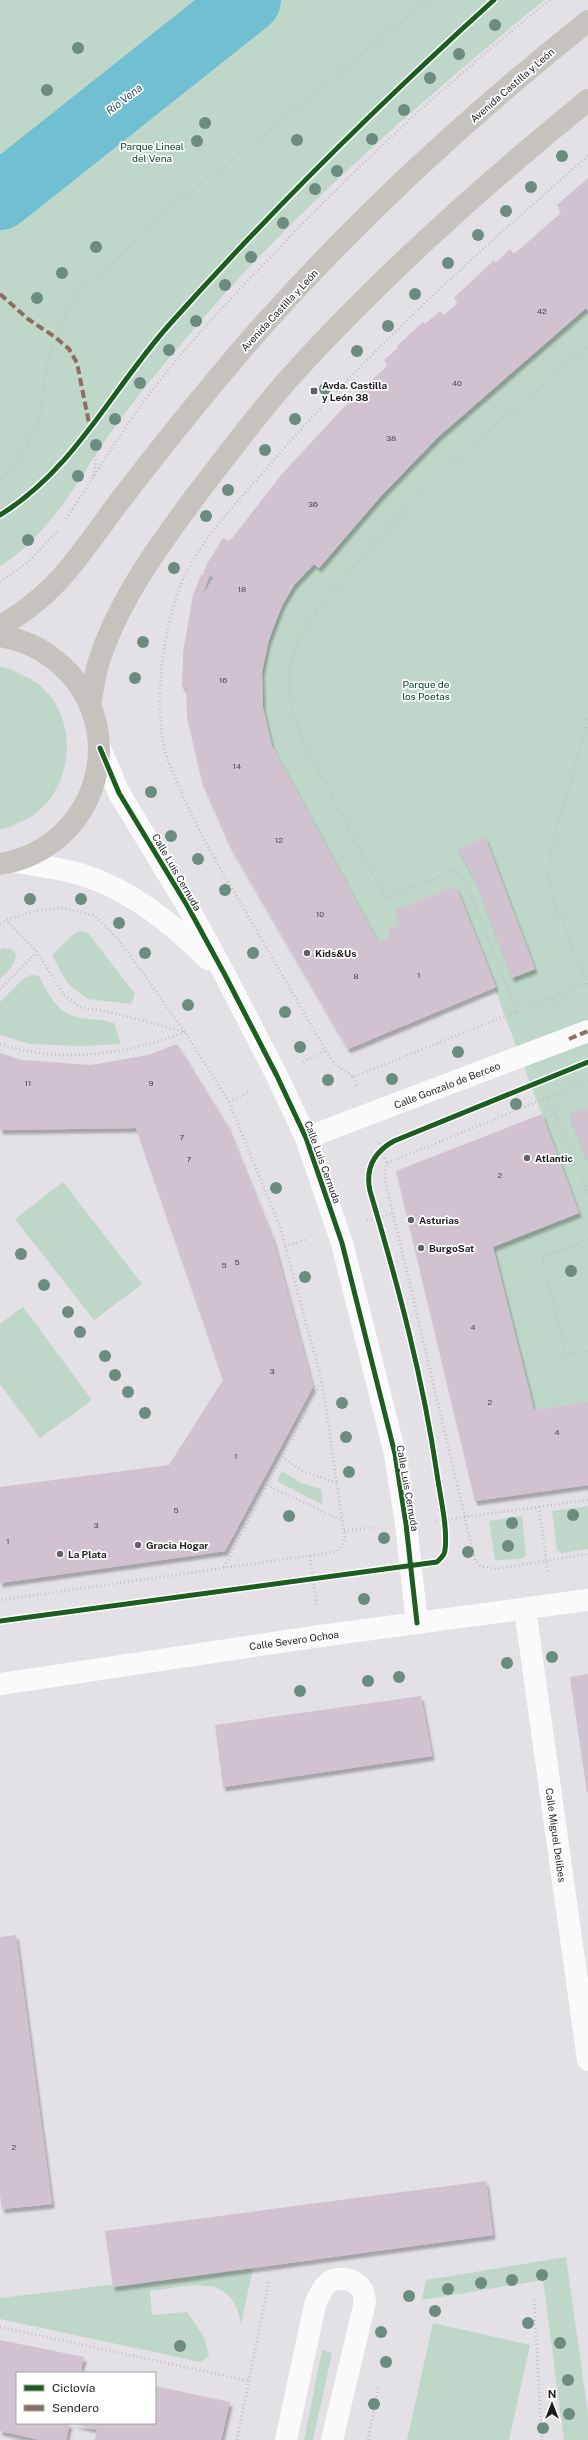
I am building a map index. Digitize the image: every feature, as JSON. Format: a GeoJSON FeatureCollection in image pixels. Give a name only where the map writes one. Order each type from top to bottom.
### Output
{"type":"FeatureCollection","features":[{"type":"Feature","properties":{"kind":"main road","name":"Avenida Castilla y León"},"geometry":{"type":"LineString","coordinates":[[0,626],[23,613],[55,587],[88,547],[121,500],[176,429],[246,344],[344,240],[429,156],[588,21]]}},
{"type":"Feature","properties":{"kind":"main road"},"geometry":{"type":"LineString","coordinates":[[90,706],[100,656],[114,621],[136,582],[168,534],[222,462],[287,382],[363,303],[435,233],[588,100]]}},
{"type":"Feature","properties":{"kind":"main road"},"geometry":{"type":"LineString","coordinates":[[0,636],[28,643],[47,654],[65,668],[79,686],[90,706],[97,726],[100,748],[97,773],[90,797],[77,819],[60,837],[40,852],[8,863]]}},
{"type":"Feature","properties":{"kind":"street","name":"Calle Luis Cernuda"},"geometry":{"type":"LineString","coordinates":[[100,748],[119,793],[188,907],[225,975],[278,1076],[306,1138],[342,1243],[394,1454],[406,1524],[417,1623]]}},
{"type":"Feature","properties":{"kind":"street","name":"Calle Luis Cernuda"},"geometry":{"type":"LineString","coordinates":[[8,863],[69,871],[115,888],[161,915],[225,975]]}},
{"type":"Feature","properties":{"kind":"street","name":"Calle Gonzalo de Berceo"},"geometry":{"type":"LineString","coordinates":[[306,1138],[578,1035]]}},
{"type":"Feature","properties":{"kind":"street","name":"Calle Severo Ochoa"},"geometry":{"type":"LineString","coordinates":[[0,1684],[417,1623],[588,1600]]}},
{"type":"Feature","properties":{"kind":"street","name":"Calle Miguel Delibes"},"geometry":{"type":"LineString","coordinates":[[525,1609],[588,2060]]}},
{"type":"Feature","properties":{"kind":"street"},"geometry":{"type":"LineString","coordinates":[[286,2440],[315,2305],[321,2291],[329,2282],[342,2278],[355,2282],[362,2289],[365,2302],[332,2440]]}},
{"type":"Feature","properties":{"kind":"path"},"geometry":{"type":"LineString","coordinates":[[0,480],[24,451],[40,417],[48,358],[72,300],[180,199],[252,145],[428,0]]}},
{"type":"Feature","properties":{"kind":"path"},"geometry":{"type":"LineString","coordinates":[[64,521],[112,447],[154,388],[222,309],[347,178],[440,93],[550,0]]}},
{"type":"Feature","properties":{"kind":"path"},"geometry":{"type":"LineString","coordinates":[[588,156],[508,226],[316,411],[238,501],[197,554],[185,576],[170,615],[162,671],[161,711],[165,751],[184,800],[210,851],[332,1061],[353,1077],[588,984],[553,897],[549,880],[550,853],[588,719]]}},
{"type":"Feature","properties":{"kind":"path"},"geometry":{"type":"LineString","coordinates":[[516,1012],[467,884],[456,870],[385,898],[302,740],[290,709],[289,672],[298,642],[316,612],[358,559],[418,497],[469,448],[588,345]]}},
{"type":"Feature","properties":{"kind":"path"},"geometry":{"type":"LineString","coordinates":[[86,434],[94,422]]}},
{"type":"Feature","properties":{"kind":"path"},"geometry":{"type":"LineString","coordinates":[[90,428],[96,462],[92,479]]}},
{"type":"Feature","properties":{"kind":"path"},"geometry":{"type":"LineString","coordinates":[[0,582],[28,562],[60,527]]}},
{"type":"Feature","properties":{"kind":"path"},"geometry":{"type":"LineString","coordinates":[[0,924],[6,920],[39,910],[64,908],[95,916],[118,940],[185,1032],[229,1102],[280,1226],[322,1381],[345,1538],[340,1549],[335,1552],[0,1600]]}},
{"type":"Feature","properties":{"kind":"path"},"geometry":{"type":"LineString","coordinates":[[6,920],[37,952],[64,995],[80,1007],[110,1012],[185,1032]]}},
{"type":"Feature","properties":{"kind":"path"},"geometry":{"type":"LineString","coordinates":[[0,989],[37,952]]}},
{"type":"Feature","properties":{"kind":"path"},"geometry":{"type":"LineString","coordinates":[[0,1044],[25,1052],[81,1055],[123,1052],[151,1045],[185,1032]]}},
{"type":"Feature","properties":{"kind":"path"},"geometry":{"type":"LineString","coordinates":[[588,1081],[387,1163],[384,1175],[472,1552],[480,1566],[496,1569],[588,1554]]}},
{"type":"Feature","properties":{"kind":"path"},"geometry":{"type":"LineString","coordinates":[[548,1097],[588,1196]]}},
{"type":"Feature","properties":{"kind":"path"},"geometry":{"type":"LineString","coordinates":[[377,1155],[382,1148],[388,1145]]}},
{"type":"Feature","properties":{"kind":"path"},"geometry":{"type":"LineString","coordinates":[[376,1211],[380,1224]]}},
{"type":"Feature","properties":{"kind":"path"},"geometry":{"type":"LineString","coordinates":[[588,1239],[542,1258],[566,1354],[588,1351]]}},
{"type":"Feature","properties":{"kind":"path"},"geometry":{"type":"LineString","coordinates":[[223,1568],[322,1381]]}},
{"type":"Feature","properties":{"kind":"path"},"geometry":{"type":"LineString","coordinates":[[282,1457],[303,1471],[337,1483]]}},
{"type":"Feature","properties":{"kind":"path"},"geometry":{"type":"LineString","coordinates":[[267,1485],[343,1521]]}},
{"type":"Feature","properties":{"kind":"path"},"geometry":{"type":"LineString","coordinates":[[465,1518],[588,1500]]}},
{"type":"Feature","properties":{"kind":"path"},"geometry":{"type":"LineString","coordinates":[[539,1507],[548,1576]]}},
{"type":"Feature","properties":{"kind":"path"},"geometry":{"type":"LineString","coordinates":[[442,1513],[444,1526]]}},
{"type":"Feature","properties":{"kind":"path"},"geometry":{"type":"LineString","coordinates":[[310,1556],[317,1611]]}},
{"type":"Feature","properties":{"kind":"path"},"geometry":{"type":"LineString","coordinates":[[305,1579],[320,1577]]}},
{"type":"Feature","properties":{"kind":"path"},"geometry":{"type":"LineString","coordinates":[[236,2440],[269,2281]]}},
{"type":"Feature","properties":{"kind":"path"},"geometry":{"type":"LineString","coordinates":[[534,2300],[542,2440]]}},
{"type":"Feature","properties":{"kind":"path"},"geometry":{"type":"LineString","coordinates":[[0,2327],[249,2381]]}},
{"type":"Feature","properties":{"kind":"green space","name":"Parque Lineal del Vena"},"geometry":{"type":"Polygon","coordinates":[[[0,0],[544,0],[411,112],[326,190],[284,231],[205,316],[132,404],[108,436],[53,517],[19,552],[0,566],[0,0]]]}},
{"type":"Feature","properties":{"kind":"green space","name":"Parque de los Poetas"},"geometry":{"type":"Polygon","coordinates":[[[586,308],[588,311],[588,1402],[534,1410],[493,1247],[579,1213],[456,886],[395,910],[400,925],[388,929],[390,938],[378,942],[272,746],[263,707],[262,674],[273,626],[294,585],[314,564],[319,568],[380,497],[438,437],[586,308]]]}},
{"type":"Feature","properties":{"kind":"green space"},"geometry":{"type":"Polygon","coordinates":[[[0,667],[13,670],[41,686],[55,703],[64,724],[67,746],[64,769],[56,790],[42,808],[23,821],[3,829],[0,829],[0,667]]]}},
{"type":"Feature","properties":{"kind":"green space"},"geometry":{"type":"Polygon","coordinates":[[[80,931],[88,933],[135,994],[131,1004],[88,999],[68,984],[52,955],[75,933],[80,931]]]}},
{"type":"Feature","properties":{"kind":"green space"},"geometry":{"type":"Polygon","coordinates":[[[3,948],[11,949],[16,954],[13,965],[0,979],[0,950],[3,948]]]}},
{"type":"Feature","properties":{"kind":"green space"},"geometry":{"type":"Polygon","coordinates":[[[31,975],[39,976],[54,1001],[64,1012],[77,1017],[114,1023],[121,1044],[81,1046],[30,1044],[0,1035],[0,1002],[24,978],[31,975]]]}},
{"type":"Feature","properties":{"kind":"green space"},"geometry":{"type":"Polygon","coordinates":[[[63,1182],[142,1284],[94,1320],[15,1219],[63,1182]]]}},
{"type":"Feature","properties":{"kind":"green space"},"geometry":{"type":"Polygon","coordinates":[[[23,1307],[92,1400],[40,1438],[0,1384],[0,1324],[23,1307]]]}},
{"type":"Feature","properties":{"kind":"green space"},"geometry":{"type":"Polygon","coordinates":[[[282,1471],[301,1483],[321,1489],[323,1505],[277,1481],[282,1471]]]}},
{"type":"Feature","properties":{"kind":"green space"},"geometry":{"type":"Polygon","coordinates":[[[588,1506],[588,1549],[562,1553],[557,1550],[552,1511],[588,1506]]]}},
{"type":"Feature","properties":{"kind":"green space"},"geometry":{"type":"Polygon","coordinates":[[[522,1516],[526,1555],[521,1559],[495,1560],[489,1521],[522,1516]]]}},
{"type":"Feature","properties":{"kind":"green space"},"geometry":{"type":"Polygon","coordinates":[[[566,2257],[588,2414],[588,2440],[564,2440],[543,2280],[422,2300],[426,2280],[566,2257]]]}},
{"type":"Feature","properties":{"kind":"green space"},"geometry":{"type":"Polygon","coordinates":[[[253,2268],[241,2324],[236,2307],[229,2296],[219,2289],[193,2285],[150,2291],[152,2315],[187,2312],[204,2337],[209,2356],[201,2362],[0,2319],[0,2298],[253,2268]]]}},
{"type":"Feature","properties":{"kind":"green space"},"geometry":{"type":"Polygon","coordinates":[[[433,2323],[530,2345],[509,2440],[407,2440],[433,2323]]]}},
{"type":"Feature","properties":{"kind":"green space"},"geometry":{"type":"Polygon","coordinates":[[[322,2350],[332,2353],[313,2440],[304,2440],[322,2350]]]}},
{"type":"Feature","properties":{"kind":"building"},"geometry":{"type":"Polygon","coordinates":[[[588,178],[588,311],[586,308],[438,437],[380,497],[319,568],[314,564],[294,585],[282,605],[268,642],[262,672],[263,708],[272,746],[378,942],[390,938],[388,929],[400,925],[395,910],[456,886],[496,987],[348,1049],[229,844],[202,782],[187,717],[186,687],[182,687],[183,652],[193,595],[201,575],[203,575],[207,564],[223,538],[229,541],[233,537],[282,474],[345,406],[388,365],[384,360],[398,348],[397,346],[423,322],[425,324],[440,311],[444,315],[458,303],[454,298],[494,260],[495,263],[510,249],[514,254],[562,212],[557,205],[588,178]],[[210,575],[202,596],[214,578],[210,575]]]}},
{"type":"Feature","properties":{"kind":"building"},"geometry":{"type":"Polygon","coordinates":[[[485,837],[535,969],[512,978],[475,879],[458,849],[485,837]]]}},
{"type":"Feature","properties":{"kind":"building"},"geometry":{"type":"Polygon","coordinates":[[[177,1044],[227,1125],[273,1239],[313,1387],[225,1551],[0,1583],[0,1487],[169,1465],[223,1380],[136,1128],[0,1130],[0,1053],[22,1060],[91,1065],[148,1055],[177,1044]]]}},
{"type":"Feature","properties":{"kind":"building"},"geometry":{"type":"Polygon","coordinates":[[[588,1107],[588,1161],[569,1115],[588,1107]]]}},
{"type":"Feature","properties":{"kind":"building"},"geometry":{"type":"Polygon","coordinates":[[[542,1114],[579,1213],[493,1247],[534,1410],[588,1402],[588,1485],[475,1501],[396,1171],[542,1114]]]}},
{"type":"Feature","properties":{"kind":"building"},"geometry":{"type":"Polygon","coordinates":[[[588,1674],[588,1792],[587,1792],[570,1677],[588,1674]]]}},
{"type":"Feature","properties":{"kind":"building"},"geometry":{"type":"Polygon","coordinates":[[[421,1696],[432,1756],[223,1787],[215,1725],[421,1696]]]}},
{"type":"Feature","properties":{"kind":"building"},"geometry":{"type":"Polygon","coordinates":[[[16,1935],[52,2204],[2,2209],[0,2194],[0,1937],[16,1935]]]}},
{"type":"Feature","properties":{"kind":"building"},"geometry":{"type":"Polygon","coordinates":[[[486,2181],[493,2235],[113,2287],[105,2231],[486,2181]]]}},
{"type":"Feature","properties":{"kind":"building"},"geometry":{"type":"Polygon","coordinates":[[[0,2340],[84,2357],[81,2370],[88,2372],[16,2372],[16,2424],[70,2424],[66,2440],[40,2440],[0,2431],[0,2340]]]}},
{"type":"Feature","properties":{"kind":"building"},"geometry":{"type":"Polygon","coordinates":[[[156,2386],[230,2402],[221,2440],[95,2440],[97,2429],[73,2424],[156,2424],[156,2386]]]}},
{"type":"Feature","properties":{"kind":"waterway","name":"Río Vena"},"geometry":{"type":"LineString","coordinates":[[0,197],[248,0]]}},
{"type":"Feature","properties":{"kind":"marked path"},"geometry":{"type":"LineString","coordinates":[[0,294],[28,319],[55,337],[69,349],[77,363],[90,428]]}},
{"type":"Feature","properties":{"kind":"marked path"},"geometry":{"type":"LineString","coordinates":[[569,1039],[588,1031]]}},
{"type":"Feature","properties":{"kind":"cycle path"},"geometry":{"type":"LineString","coordinates":[[0,515],[26,497],[50,475],[71,452],[148,350],[169,325],[287,199],[409,78],[494,0]]}},
{"type":"Feature","properties":{"kind":"cycle path"},"geometry":{"type":"LineString","coordinates":[[100,748],[119,793],[188,907],[225,975],[277,1076],[306,1138],[342,1243],[395,1454],[406,1524],[417,1623]]}},
{"type":"Feature","properties":{"kind":"cycle path"},"geometry":{"type":"LineString","coordinates":[[0,1621],[437,1562],[445,1552],[446,1541],[443,1512],[425,1402],[409,1332],[370,1191],[370,1168],[381,1150],[394,1141],[588,1062]]}},
{"type":"Feature","properties":{"kind":"place","name":"Avda. Castilla y León 38"},"geometry":{"type":"Point","coordinates":[314,391]}},
{"type":"Feature","properties":{"kind":"place","name":"Kids&Us"},"geometry":{"type":"Point","coordinates":[307,953]}},
{"type":"Feature","properties":{"kind":"place","name":"Atlantic"},"geometry":{"type":"Point","coordinates":[527,1158]}},
{"type":"Feature","properties":{"kind":"place","name":"Asturias"},"geometry":{"type":"Point","coordinates":[411,1220]}},
{"type":"Feature","properties":{"kind":"place","name":"BurgoSat"},"geometry":{"type":"Point","coordinates":[421,1248]}},
{"type":"Feature","properties":{"kind":"place","name":"Gracia Hogar"},"geometry":{"type":"Point","coordinates":[138,1545]}},
{"type":"Feature","properties":{"kind":"place","name":"La Plata"},"geometry":{"type":"Point","coordinates":[60,1554]}}]}
